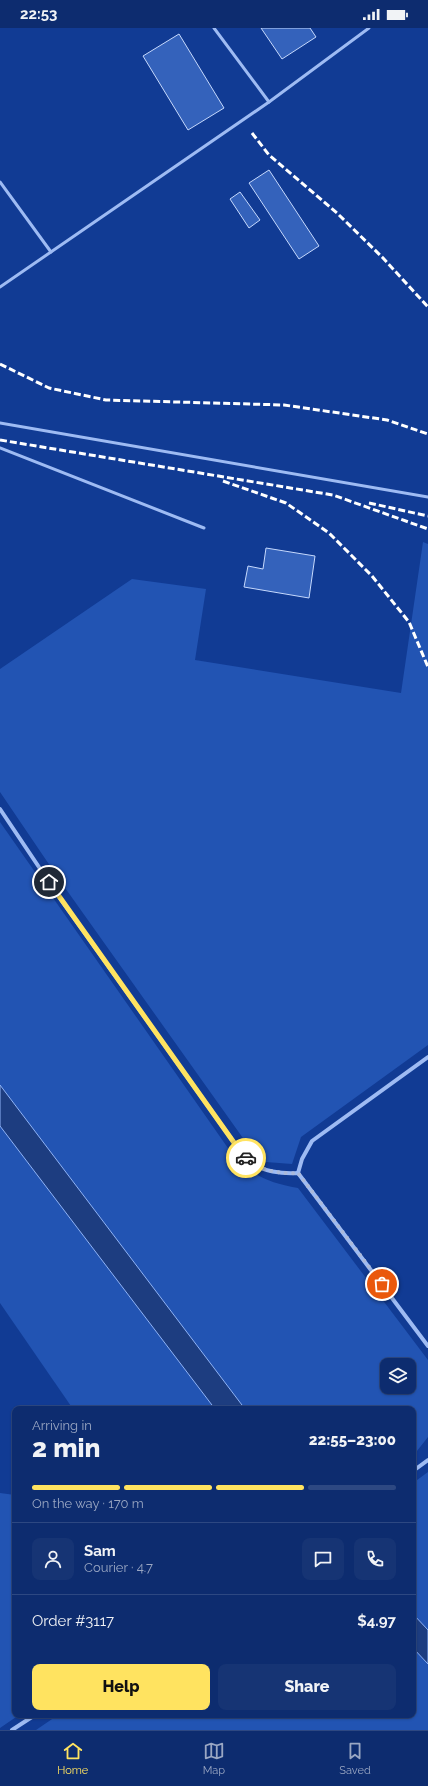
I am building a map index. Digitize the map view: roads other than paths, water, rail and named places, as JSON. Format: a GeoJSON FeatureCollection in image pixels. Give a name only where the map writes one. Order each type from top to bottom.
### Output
{"type":"FeatureCollection","features":[{"type":"Feature","properties":{"kind":"street"},"geometry":{"type":"LineString","coordinates":[[0,809],[57,894],[235,1144],[250,1162],[262,1168],[283,1174],[298,1173]]}},
{"type":"Feature","properties":{"kind":"street"},"geometry":{"type":"LineString","coordinates":[[298,1173],[302,1159],[312,1141],[428,1057]]}},
{"type":"Feature","properties":{"kind":"street"},"geometry":{"type":"LineString","coordinates":[[298,1173],[428,1346]]}},
{"type":"Feature","properties":{"kind":"street"},"geometry":{"type":"LineString","coordinates":[[416,1469],[428,1460]]}},
{"type":"Feature","properties":{"kind":"street"},"geometry":{"type":"LineString","coordinates":[[12,1730],[30,1718]]}},
{"type":"Feature","properties":{"kind":"lane"},"geometry":{"type":"LineString","coordinates":[[214,28],[269,102]]}},
{"type":"Feature","properties":{"kind":"lane"},"geometry":{"type":"LineString","coordinates":[[0,287],[269,102],[369,28]]}},
{"type":"Feature","properties":{"kind":"lane"},"geometry":{"type":"LineString","coordinates":[[0,182],[51,252]]}},
{"type":"Feature","properties":{"kind":"lane"},"geometry":{"type":"LineString","coordinates":[[0,423],[428,497]]}},
{"type":"Feature","properties":{"kind":"lane"},"geometry":{"type":"LineString","coordinates":[[0,448],[204,528]]}},
{"type":"Feature","properties":{"kind":"railway"},"geometry":{"type":"LineString","coordinates":[[252,133],[269,155],[337,213],[383,258],[428,307]]}},
{"type":"Feature","properties":{"kind":"railway"},"geometry":{"type":"LineString","coordinates":[[0,364],[49,388],[106,400],[284,405],[387,420],[428,434]]}},
{"type":"Feature","properties":{"kind":"railway"},"geometry":{"type":"LineString","coordinates":[[0,440],[333,495],[428,529]]}},
{"type":"Feature","properties":{"kind":"railway"},"geometry":{"type":"LineString","coordinates":[[223,481],[286,503],[329,533],[372,576],[409,622],[428,667]]}},
{"type":"Feature","properties":{"kind":"railway"},"geometry":{"type":"LineString","coordinates":[[369,503],[428,516]]}}]}
